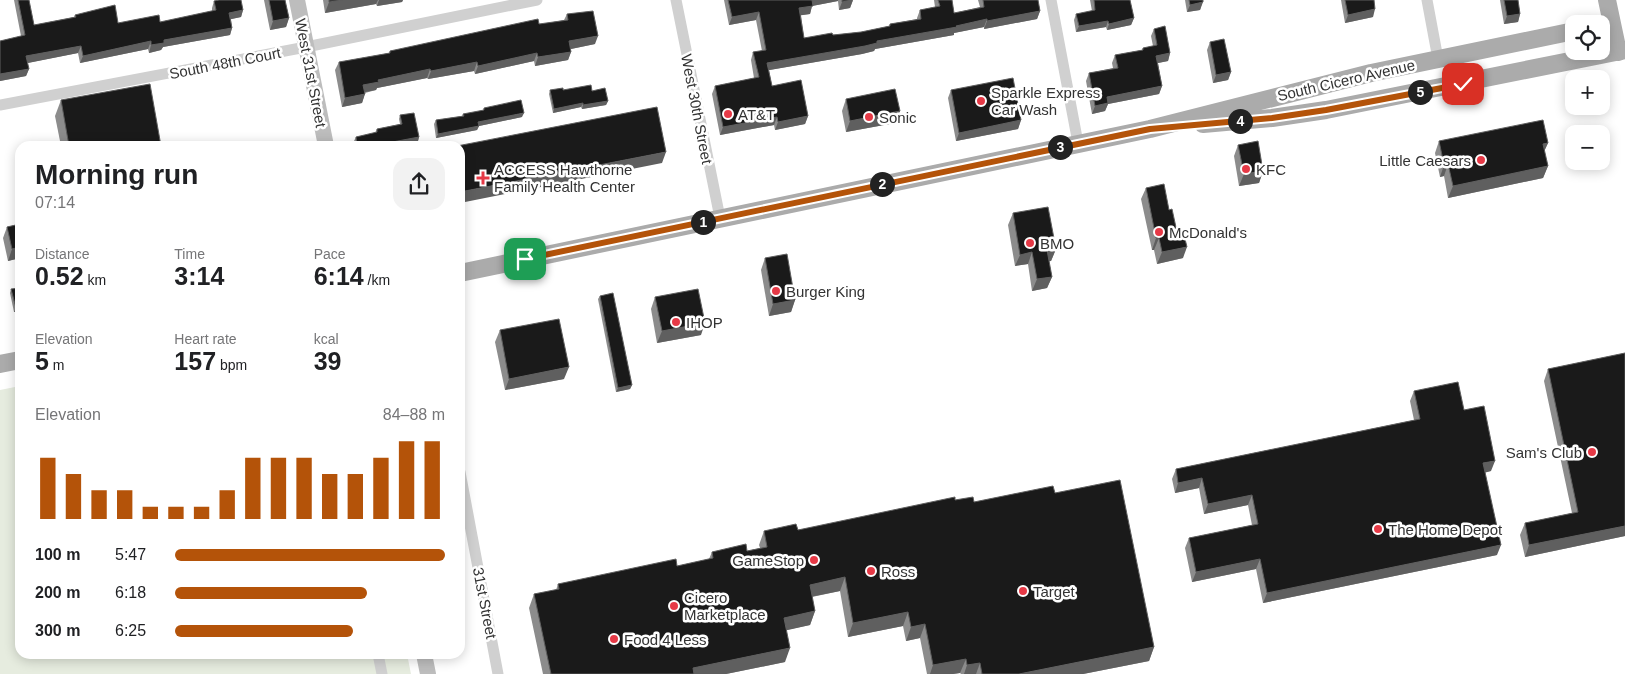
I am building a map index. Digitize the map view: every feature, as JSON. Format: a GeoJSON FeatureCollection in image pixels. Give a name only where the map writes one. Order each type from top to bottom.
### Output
{"type":"FeatureCollection","features":[{"type":"Feature","properties":{"kind":"main road","name":"West 31st Street"},"geometry":{"type":"LineString","coordinates":[[297,0],[325,141]]}},
{"type":"Feature","properties":{"kind":"main road"},"geometry":{"type":"LineString","coordinates":[[1607,0],[1622,51]]}},
{"type":"Feature","properties":{"kind":"main road","name":"South Cicero Avenue"},"geometry":{"type":"LineString","coordinates":[[465,272],[1150,129],[1371,73],[1565,33]]}},
{"type":"Feature","properties":{"kind":"main road","name":"South Cicero Avenue"},"geometry":{"type":"LineString","coordinates":[[1150,129],[1272,118],[1326,110],[1622,51]]}},
{"type":"Feature","properties":{"kind":"main road"},"geometry":{"type":"LineString","coordinates":[[0,364],[15,361]]}},
{"type":"Feature","properties":{"kind":"main road"},"geometry":{"type":"LineString","coordinates":[[425,659],[428,674]]}},
{"type":"Feature","properties":{"kind":"street","name":"South 48th Court"},"geometry":{"type":"LineString","coordinates":[[0,105],[306,47],[537,0]]}},
{"type":"Feature","properties":{"kind":"street","name":"West 30th Street"},"geometry":{"type":"LineString","coordinates":[[676,0],[720,218]]}},
{"type":"Feature","properties":{"kind":"street"},"geometry":{"type":"LineString","coordinates":[[1050,0],[1078,143]]}},
{"type":"Feature","properties":{"kind":"street"},"geometry":{"type":"LineString","coordinates":[[1427,0],[1438,59]]}},
{"type":"Feature","properties":{"kind":"street","name":"31st Street"},"geometry":{"type":"LineString","coordinates":[[465,499],[498,674]]}},
{"type":"Feature","properties":{"kind":"street"},"geometry":{"type":"LineString","coordinates":[[379,659],[382,674]]}},
{"type":"Feature","properties":{"kind":"shaded area"},"geometry":{"type":"Polygon","coordinates":[[[15,387],[15,659],[408,659],[411,674],[0,674],[0,390],[15,387]]]}},
{"type":"Feature","properties":{"kind":"building"},"geometry":{"type":"Polygon","coordinates":[[[18,0],[29,0],[34,25],[76,17],[75,15],[115,5],[118,23],[159,15],[160,22],[216,10],[214,1],[219,0],[241,0],[243,10],[229,13],[232,28],[164,40],[164,43],[151,45],[151,41],[83,56],[81,46],[26,56],[29,69],[0,74],[0,41],[25,35],[18,0]]]}},
{"type":"Feature","properties":{"kind":"building"},"geometry":{"type":"Polygon","coordinates":[[[269,0],[285,0],[289,18],[273,21],[269,0]]]}},
{"type":"Feature","properties":{"kind":"building"},"geometry":{"type":"Polygon","coordinates":[[[728,0],[812,0],[813,6],[799,8],[804,38],[832,33],[833,35],[861,32],[890,26],[890,24],[921,19],[920,10],[940,6],[938,0],[952,0],[954,13],[984,7],[983,0],[1038,0],[1040,11],[987,21],[987,19],[957,27],[877,41],[877,43],[865,46],[767,63],[772,86],[801,80],[808,116],[778,122],[777,117],[723,127],[715,86],[759,77],[753,52],[766,50],[759,12],[732,17],[728,0]]]}},
{"type":"Feature","properties":{"kind":"building"},"geometry":{"type":"Polygon","coordinates":[[[1094,0],[1130,0],[1134,18],[1109,24],[1108,21],[1079,26],[1076,14],[1095,10],[1094,0]]]}},
{"type":"Feature","properties":{"kind":"building"},"geometry":{"type":"Polygon","coordinates":[[[1189,0],[1203,0],[1203,2],[1190,5],[1189,0]]]}},
{"type":"Feature","properties":{"kind":"building"},"geometry":{"type":"Polygon","coordinates":[[[1345,0],[1374,0],[1375,9],[1348,15],[1345,0]]]}},
{"type":"Feature","properties":{"kind":"building"},"geometry":{"type":"Polygon","coordinates":[[[1504,0],[1518,0],[1520,14],[1507,16],[1504,0]]]}},
{"type":"Feature","properties":{"kind":"building"},"geometry":{"type":"Polygon","coordinates":[[[593,11],[598,36],[569,41],[571,52],[538,57],[537,53],[478,66],[477,62],[431,71],[430,69],[363,85],[365,94],[345,98],[339,62],[390,53],[390,51],[538,19],[539,24],[568,20],[567,14],[593,11]]]}},
{"type":"Feature","properties":{"kind":"building"},"geometry":{"type":"Polygon","coordinates":[[[1165,26],[1170,53],[1156,56],[1162,86],[1107,97],[1108,103],[1095,106],[1089,73],[1118,68],[1115,55],[1143,50],[1143,48],[1157,45],[1154,29],[1165,26]]]}},
{"type":"Feature","properties":{"kind":"building"},"geometry":{"type":"Polygon","coordinates":[[[1224,39],[1231,72],[1216,75],[1210,42],[1224,39]]]}},
{"type":"Feature","properties":{"kind":"building"},"geometry":{"type":"Polygon","coordinates":[[[1013,78],[1021,120],[959,133],[951,90],[1013,78]]]}},
{"type":"Feature","properties":{"kind":"building"},"geometry":{"type":"Polygon","coordinates":[[[150,84],[160,141],[68,141],[61,100],[150,84]]]}},
{"type":"Feature","properties":{"kind":"building"},"geometry":{"type":"Polygon","coordinates":[[[591,85],[592,91],[605,88],[608,101],[583,105],[583,103],[554,109],[550,90],[563,88],[563,90],[591,85]]]}},
{"type":"Feature","properties":{"kind":"building"},"geometry":{"type":"Polygon","coordinates":[[[895,89],[900,111],[850,121],[846,99],[895,89]]]}},
{"type":"Feature","properties":{"kind":"building"},"geometry":{"type":"Polygon","coordinates":[[[521,100],[524,113],[478,122],[479,126],[438,134],[436,120],[464,116],[463,114],[484,110],[484,108],[521,100]]]}},
{"type":"Feature","properties":{"kind":"building"},"geometry":{"type":"Polygon","coordinates":[[[657,107],[666,152],[465,191],[465,144],[657,107]]]}},
{"type":"Feature","properties":{"kind":"building"},"geometry":{"type":"Polygon","coordinates":[[[414,113],[419,137],[398,141],[356,141],[356,137],[377,132],[377,129],[402,124],[400,115],[414,113]]]}},
{"type":"Feature","properties":{"kind":"building"},"geometry":{"type":"Polygon","coordinates":[[[1543,120],[1548,143],[1543,144],[1548,166],[1453,186],[1448,164],[1444,165],[1439,141],[1543,120]]]}},
{"type":"Feature","properties":{"kind":"building"},"geometry":{"type":"Polygon","coordinates":[[[1258,141],[1263,171],[1244,174],[1238,145],[1258,141]]]}},
{"type":"Feature","properties":{"kind":"building"},"geometry":{"type":"Polygon","coordinates":[[[1164,184],[1169,210],[1172,209],[1177,232],[1183,231],[1187,247],[1162,252],[1159,238],[1156,238],[1146,188],[1164,184]]]}},
{"type":"Feature","properties":{"kind":"building","name":"BMO"},"geometry":{"type":"Polygon","coordinates":[[[1048,207],[1056,249],[1047,250],[1052,277],[1037,279],[1032,252],[1020,255],[1013,213],[1048,207]]]}},
{"type":"Feature","properties":{"kind":"building"},"geometry":{"type":"Polygon","coordinates":[[[15,225],[15,248],[12,249],[7,227],[15,225]]]}},
{"type":"Feature","properties":{"kind":"building"},"geometry":{"type":"Polygon","coordinates":[[[787,254],[795,300],[773,304],[765,258],[787,254]]]}},
{"type":"Feature","properties":{"kind":"building"},"geometry":{"type":"Polygon","coordinates":[[[11,289],[15,289],[15,304],[11,289]]]}},
{"type":"Feature","properties":{"kind":"building"},"geometry":{"type":"Polygon","coordinates":[[[698,289],[705,323],[662,331],[655,297],[698,289]]]}},
{"type":"Feature","properties":{"kind":"building"},"geometry":{"type":"Polygon","coordinates":[[[613,293],[632,385],[618,388],[600,296],[613,293]]]}},
{"type":"Feature","properties":{"kind":"building"},"geometry":{"type":"Polygon","coordinates":[[[559,319],[569,367],[509,379],[500,330],[559,319]]]}},
{"type":"Feature","properties":{"kind":"building","name":"Sam's Club"},"geometry":{"type":"Polygon","coordinates":[[[1625,353],[1625,526],[1529,545],[1525,523],[1578,512],[1548,369],[1625,353]]]}},
{"type":"Feature","properties":{"kind":"building","name":"The Home Depot"},"geometry":{"type":"Polygon","coordinates":[[[1458,382],[1464,410],[1484,406],[1495,461],[1483,463],[1501,545],[1267,593],[1260,559],[1196,572],[1189,538],[1258,524],[1252,495],[1208,504],[1202,478],[1178,483],[1176,469],[1420,419],[1414,391],[1458,382]]]}},
{"type":"Feature","properties":{"kind":"building"},"geometry":{"type":"Polygon","coordinates":[[[1120,480],[1154,647],[1019,674],[982,674],[980,663],[967,665],[966,659],[933,665],[925,624],[911,627],[908,612],[853,623],[845,577],[810,585],[815,611],[784,618],[790,648],[693,668],[694,674],[551,674],[534,594],[559,589],[558,584],[676,559],[677,566],[713,558],[712,552],[746,544],[747,551],[767,547],[764,531],[796,524],[798,530],[955,497],[955,500],[973,497],[974,502],[1053,486],[1055,493],[1120,480]]]}},
{"type":"Feature","properties":{"kind":"place","name":"Sparkle Express Car Wash"},"geometry":{"type":"Point","coordinates":[981,101]}},
{"type":"Feature","properties":{"kind":"place","name":"AT&T"},"geometry":{"type":"Point","coordinates":[728,114]}},
{"type":"Feature","properties":{"kind":"place","name":"Sonic"},"geometry":{"type":"Point","coordinates":[869,117]}},
{"type":"Feature","properties":{"kind":"place","name":"Little Caesars"},"geometry":{"type":"Point","coordinates":[1481,160]}},
{"type":"Feature","properties":{"kind":"place","name":"KFC"},"geometry":{"type":"Point","coordinates":[1246,169]}},
{"type":"Feature","properties":{"kind":"place","name":"ACCESS Hawthorne Family Health Center"},"geometry":{"type":"Point","coordinates":[483,178]}},
{"type":"Feature","properties":{"kind":"place","name":"McDonald's"},"geometry":{"type":"Point","coordinates":[1159,232]}},
{"type":"Feature","properties":{"kind":"place","name":"BMO"},"geometry":{"type":"Point","coordinates":[1030,243]}},
{"type":"Feature","properties":{"kind":"place","name":"Burger King"},"geometry":{"type":"Point","coordinates":[776,291]}},
{"type":"Feature","properties":{"kind":"place","name":"IHOP"},"geometry":{"type":"Point","coordinates":[676,322]}},
{"type":"Feature","properties":{"kind":"place","name":"Sam's Club"},"geometry":{"type":"Point","coordinates":[1592,452]}},
{"type":"Feature","properties":{"kind":"place","name":"The Home Depot"},"geometry":{"type":"Point","coordinates":[1378,529]}},
{"type":"Feature","properties":{"kind":"place","name":"GameStop"},"geometry":{"type":"Point","coordinates":[814,560]}},
{"type":"Feature","properties":{"kind":"place","name":"Ross"},"geometry":{"type":"Point","coordinates":[871,571]}},
{"type":"Feature","properties":{"kind":"place","name":"Target"},"geometry":{"type":"Point","coordinates":[1023,591]}},
{"type":"Feature","properties":{"kind":"place","name":"Cicero Marketplace"},"geometry":{"type":"Point","coordinates":[674,606]}},
{"type":"Feature","properties":{"kind":"place","name":"Food 4 Less"},"geometry":{"type":"Point","coordinates":[614,639]}},
{"type":"Feature","properties":{"kind":"route"},"geometry":{"type":"LineString","coordinates":[[525,259],[1150,129],[1272,118],[1326,110],[1463,84]]}}]}
